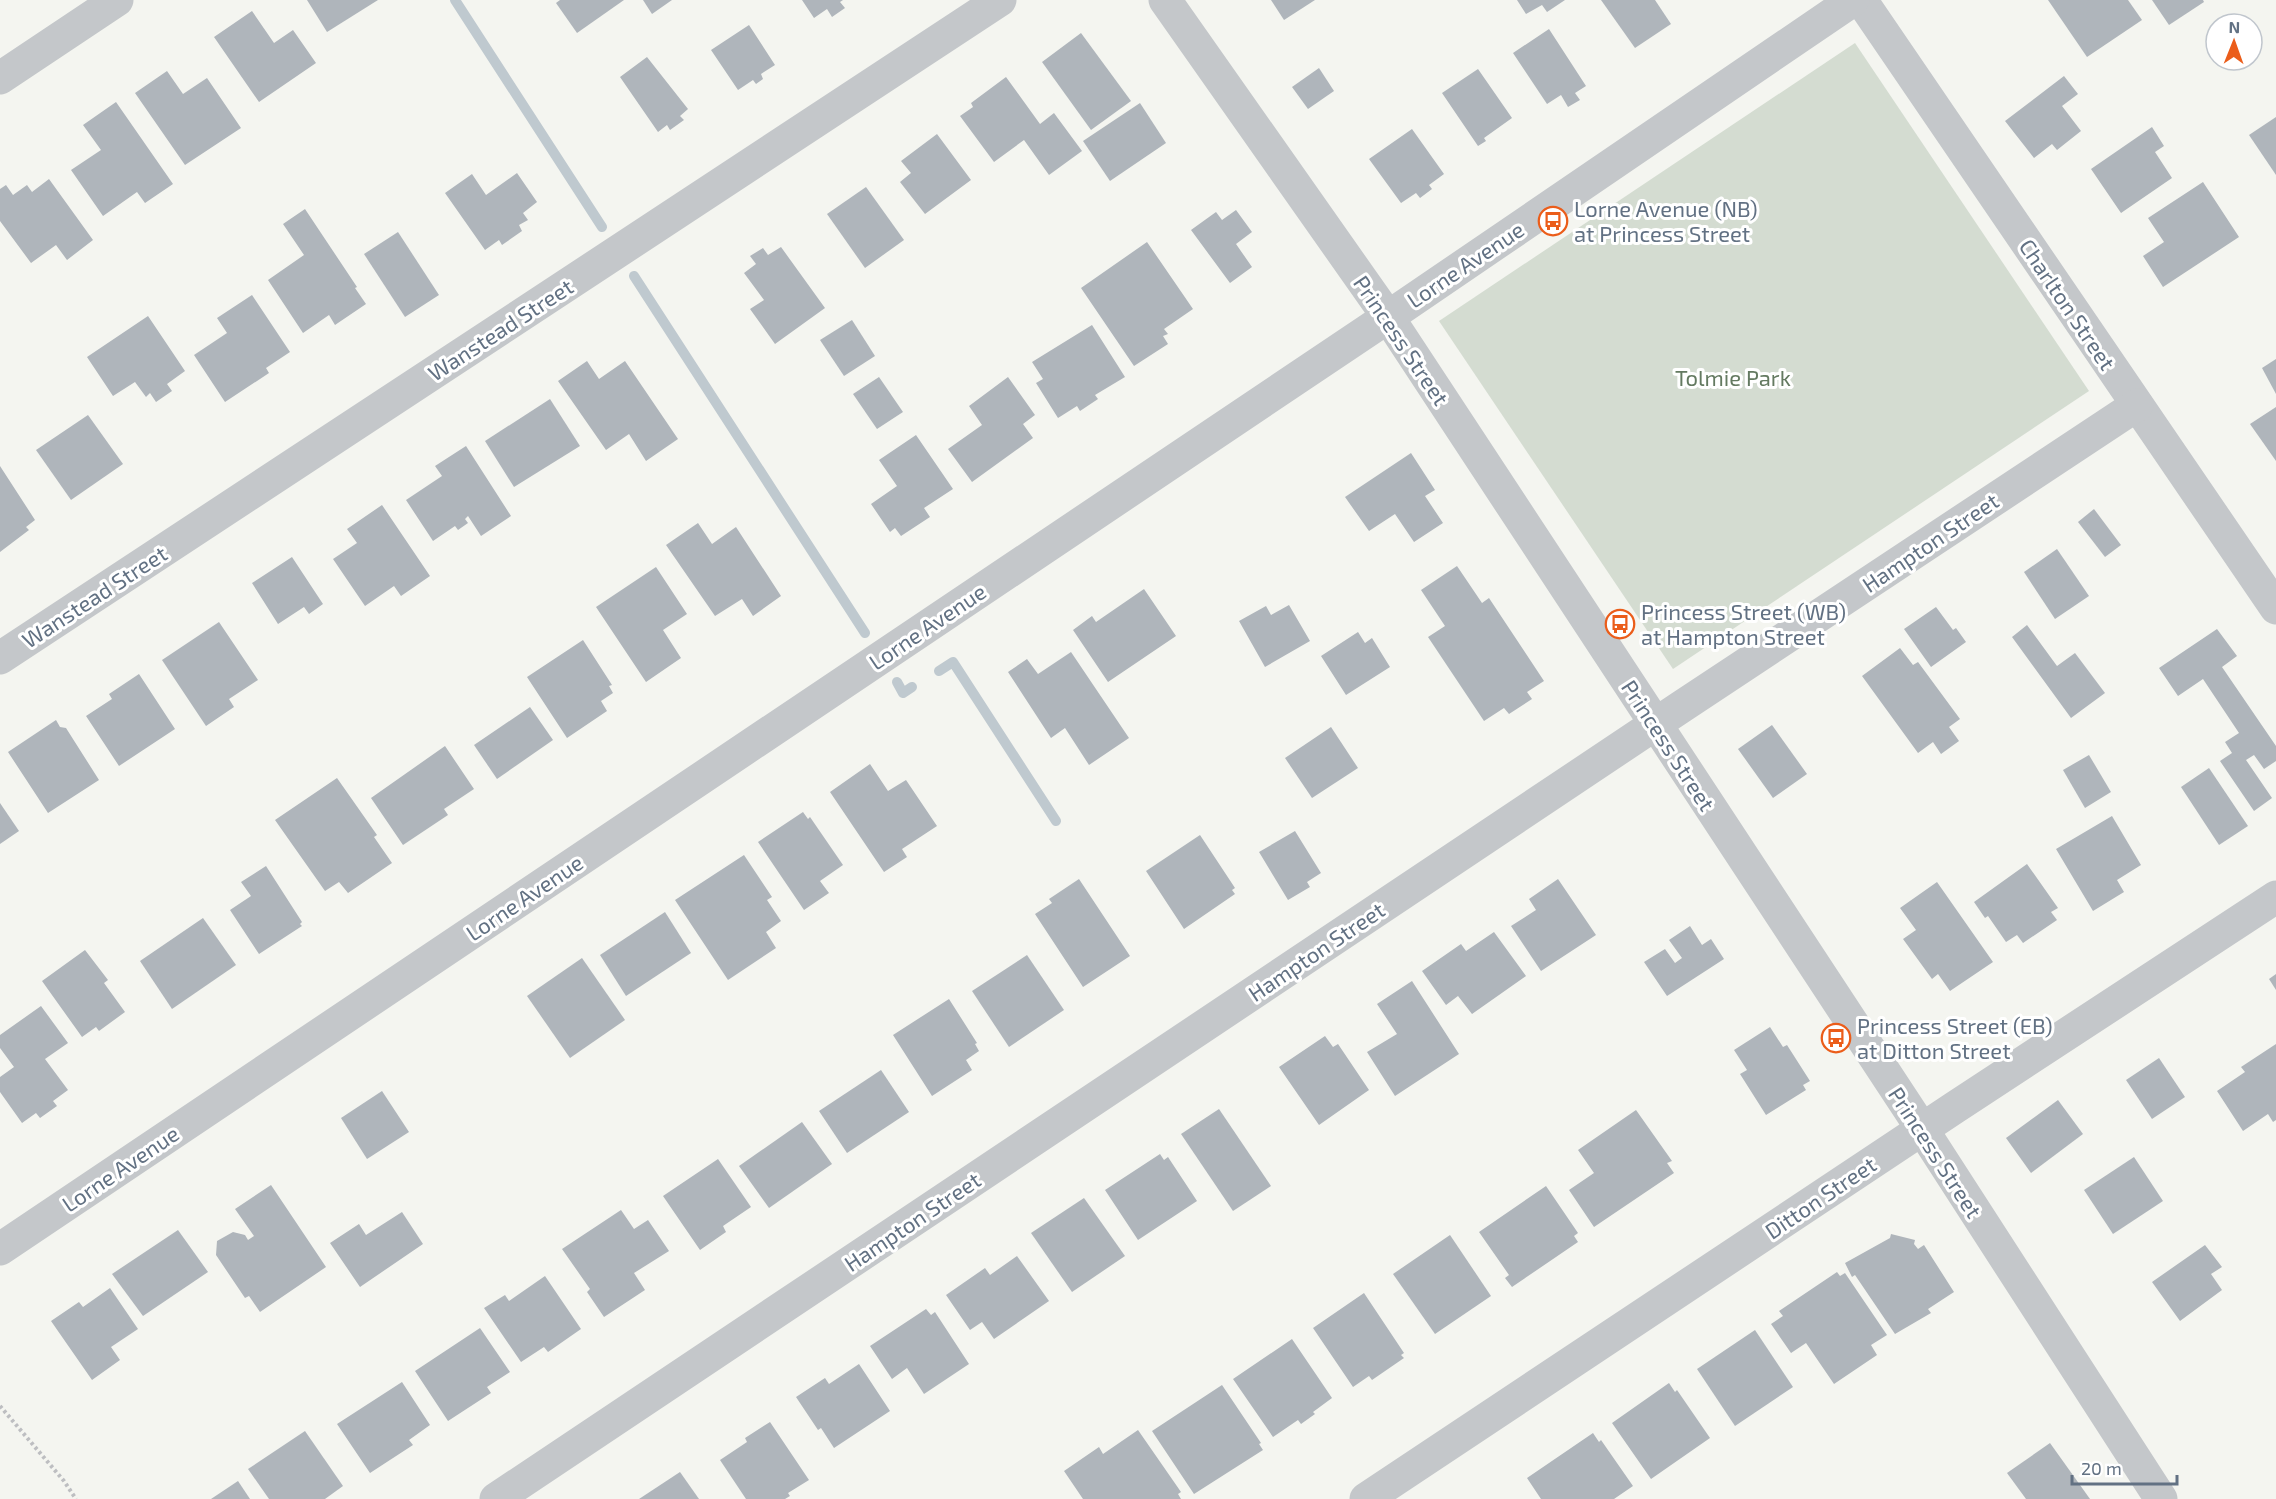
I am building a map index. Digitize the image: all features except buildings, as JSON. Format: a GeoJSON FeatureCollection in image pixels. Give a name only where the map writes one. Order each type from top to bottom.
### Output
{"type":"FeatureCollection","features":[{"type":"Feature","properties":{"kind":"street"},"geometry":{"type":"LineString","coordinates":[[0,78],[117,0]]}},
{"type":"Feature","properties":{"kind":"street","name":"Wanstead Street"},"geometry":{"type":"LineString","coordinates":[[0,658],[1000,0]]}},
{"type":"Feature","properties":{"kind":"street","name":"Princess Street"},"geometry":{"type":"LineString","coordinates":[[1165,0],[1388,317],[1922,1129],[2161,1499]]}},
{"type":"Feature","properties":{"kind":"street","name":"Lorne Avenue"},"geometry":{"type":"LineString","coordinates":[[0,1249],[1388,317],[1852,0]]}},
{"type":"Feature","properties":{"kind":"street","name":"Charlton Street"},"geometry":{"type":"LineString","coordinates":[[1861,0],[2276,608]]}},
{"type":"Feature","properties":{"kind":"street","name":"Hampton Street"},"geometry":{"type":"LineString","coordinates":[[496,1499],[2137,405]]}},
{"type":"Feature","properties":{"kind":"street","name":"Ditton Street"},"geometry":{"type":"LineString","coordinates":[[1366,1499],[1922,1129],[2276,897]]}},
{"type":"Feature","properties":{"kind":"path"},"geometry":{"type":"LineString","coordinates":[[0,1406],[64,1481],[76,1499]]}},
{"type":"Feature","properties":{"kind":"green space","name":"Tolmie Park"},"geometry":{"type":"Polygon","coordinates":[[[1855,43],[2089,391],[1673,669],[1439,321],[1855,43]]]}},
{"type":"Feature","properties":{"kind":"waterway"},"geometry":{"type":"LineString","coordinates":[[455,0],[602,227]]}},
{"type":"Feature","properties":{"kind":"waterway"},"geometry":{"type":"LineString","coordinates":[[634,276],[865,633]]}},
{"type":"Feature","properties":{"kind":"waterway"},"geometry":{"type":"LineString","coordinates":[[939,671],[953,662],[1056,821]]}},
{"type":"Feature","properties":{"kind":"waterway"},"geometry":{"type":"LineString","coordinates":[[897,682],[903,693],[912,687]]}},
{"type":"Feature","properties":{"kind":"place","name":"Lorne Avenue (NB) at Princess Street"},"geometry":{"type":"Point","coordinates":[1553,221]}},
{"type":"Feature","properties":{"kind":"place","name":"Princess Street (WB) at Hampton Street"},"geometry":{"type":"Point","coordinates":[1620,624]}},
{"type":"Feature","properties":{"kind":"place","name":"Princess Street (EB) at Ditton Street"},"geometry":{"type":"Point","coordinates":[1836,1038]}}]}
